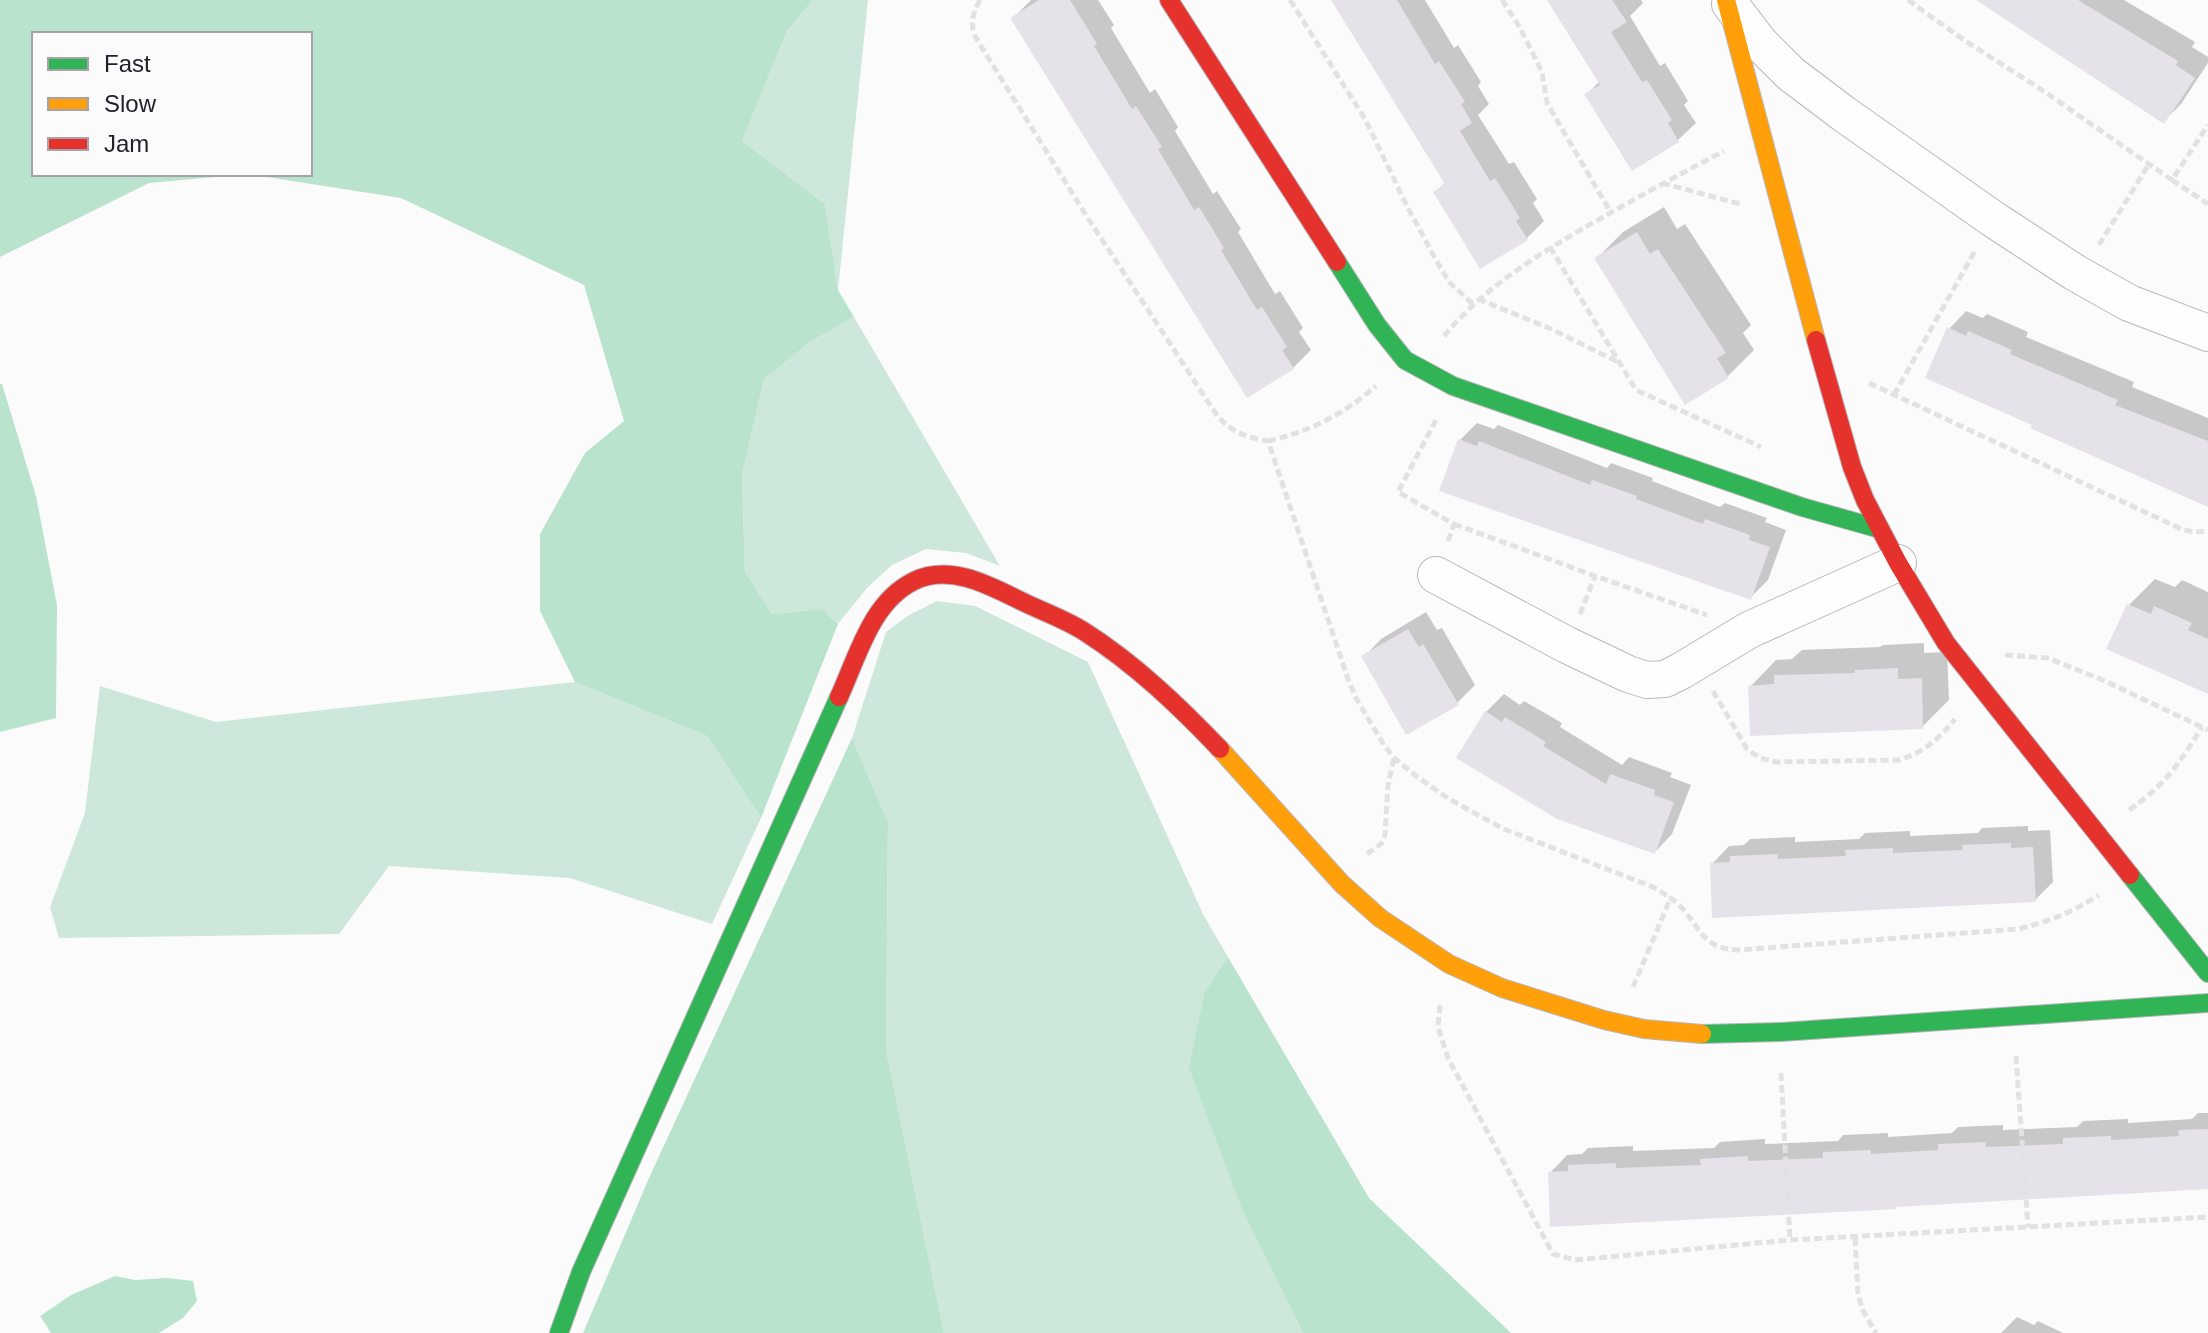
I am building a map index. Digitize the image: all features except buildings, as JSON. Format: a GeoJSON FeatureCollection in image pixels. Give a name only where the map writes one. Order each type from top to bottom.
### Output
{"type":"FeatureCollection","features":[{"type":"Feature","properties":{"kind":"street"},"geometry":{"type":"LineString","coordinates":[[1169,0],[1377,325],[1412,364],[1453,386],[1802,507],[1880,529]]}},
{"type":"Feature","properties":{"kind":"street"},"geometry":{"type":"LineString","coordinates":[[1726,0],[1821,361],[1852,467],[1865,500],[1946,643],[2208,973]]}},
{"type":"Feature","properties":{"kind":"street"},"geometry":{"type":"LineString","coordinates":[[1726,0],[1760,43],[1791,74],[1993,219],[2129,303],[2208,333]]}},
{"type":"Feature","properties":{"kind":"street"},"geometry":{"type":"LineString","coordinates":[[1436,575],[1567,645],[1647,680],[1665,679],[1749,630],[1898,563]]}},
{"type":"Feature","properties":{"kind":"street"},"geometry":{"type":"LineString","coordinates":[[559,1333],[581,1272],[878,611],[893,594],[912,582],[935,574],[959,574],[980,580],[1082,631],[1126,663],[1190,719],[1334,878],[1366,908],[1464,972],[1522,995],[1617,1025],[1690,1034],[1779,1032],[2013,1018],[2208,1003]]}},
{"type":"Feature","properties":{"kind":"path"},"geometry":{"type":"LineString","coordinates":[[1290,0],[1365,119],[1407,206],[1449,282],[1473,304]]}},
{"type":"Feature","properties":{"kind":"path"},"geometry":{"type":"LineString","coordinates":[[1502,0],[1542,72],[1547,103],[1611,213]]}},
{"type":"Feature","properties":{"kind":"path"},"geometry":{"type":"LineString","coordinates":[[1908,0],[2208,204]]}},
{"type":"Feature","properties":{"kind":"path"},"geometry":{"type":"LineString","coordinates":[[2172,180],[2208,125]]}},
{"type":"Feature","properties":{"kind":"path"},"geometry":{"type":"LineString","coordinates":[[1268,441],[1291,436],[1334,417],[1412,364],[1478,299],[1550,247],[1762,131]]}},
{"type":"Feature","properties":{"kind":"path"},"geometry":{"type":"LineString","coordinates":[[2081,276],[2149,164]]}},
{"type":"Feature","properties":{"kind":"path"},"geometry":{"type":"LineString","coordinates":[[1662,183],[1784,216]]}},
{"type":"Feature","properties":{"kind":"path"},"geometry":{"type":"LineString","coordinates":[[1894,395],[1993,219]]}},
{"type":"Feature","properties":{"kind":"path"},"geometry":{"type":"LineString","coordinates":[[1550,247],[1636,390],[1765,449]]}},
{"type":"Feature","properties":{"kind":"path"},"geometry":{"type":"LineString","coordinates":[[1478,299],[1549,328],[1621,364]]}},
{"type":"Feature","properties":{"kind":"path"},"geometry":{"type":"LineString","coordinates":[[1821,361],[2179,528],[2193,532],[2208,531]]}},
{"type":"Feature","properties":{"kind":"path"},"geometry":{"type":"LineString","coordinates":[[1453,386],[1398,492],[1454,524],[1749,630]]}},
{"type":"Feature","properties":{"kind":"path"},"geometry":{"type":"LineString","coordinates":[[1436,575],[1454,524]]}},
{"type":"Feature","properties":{"kind":"path"},"geometry":{"type":"LineString","coordinates":[[2048,658],[2105,681],[2205,729],[2168,778],[2148,797],[2094,832]]}},
{"type":"Feature","properties":{"kind":"path"},"geometry":{"type":"LineString","coordinates":[[1697,662],[1747,749],[1760,758],[1776,762],[1899,760],[1915,755],[1939,737],[1981,686]]}},
{"type":"Feature","properties":{"kind":"path"},"geometry":{"type":"LineString","coordinates":[[1334,878],[1381,844],[1387,826],[1387,793],[1394,758]]}},
{"type":"Feature","properties":{"kind":"path"},"geometry":{"type":"LineString","coordinates":[[1617,1025],[1671,897]]}},
{"type":"Feature","properties":{"kind":"path"},"geometry":{"type":"LineString","coordinates":[[1445,960],[1438,1027],[1448,1058],[1553,1254],[1575,1260],[1790,1240],[2208,1217]]}},
{"type":"Feature","properties":{"kind":"path"},"geometry":{"type":"LineString","coordinates":[[2013,1018],[2028,1227]]}},
{"type":"Feature","properties":{"kind":"path"},"geometry":{"type":"LineString","coordinates":[[1779,1032],[1790,1240]]}},
{"type":"Feature","properties":{"kind":"path"},"geometry":{"type":"LineString","coordinates":[[1855,1238],[1858,1293],[1862,1309],[1876,1333]]}},
{"type":"Feature","properties":{"kind":"green space"},"geometry":{"type":"Polygon","coordinates":[[[0,0],[813,0],[787,31],[742,141],[825,204],[838,290],[854,317],[810,342],[764,379],[742,475],[745,572],[772,614],[822,609],[838,624],[761,818],[707,736],[575,682],[540,611],[540,534],[585,453],[624,421],[584,285],[401,198],[261,176],[312,176],[312,32],[32,32],[32,176],[226,176],[149,183],[0,257],[0,0]]]}},
{"type":"Feature","properties":{"kind":"green space"},"geometry":{"type":"Polygon","coordinates":[[[813,0],[868,0],[838,290],[825,204],[742,141],[787,31],[813,0]]]}},
{"type":"Feature","properties":{"kind":"green space"},"geometry":{"type":"Polygon","coordinates":[[[854,317],[1000,566],[966,553],[926,549],[892,565],[867,588],[838,624],[822,609],[772,614],[745,572],[742,475],[764,379],[810,342],[854,317]]]}},
{"type":"Feature","properties":{"kind":"green space"},"geometry":{"type":"Polygon","coordinates":[[[0,384],[36,496],[57,605],[56,718],[0,732],[0,384]]]}},
{"type":"Feature","properties":{"kind":"green space"},"geometry":{"type":"Polygon","coordinates":[[[937,601],[975,606],[1088,662],[1203,914],[1228,957],[1205,991],[1242,1208],[1303,1333],[944,1333],[886,1050],[888,822],[852,738],[886,632],[909,615],[937,601]]]}},
{"type":"Feature","properties":{"kind":"green space"},"geometry":{"type":"Polygon","coordinates":[[[575,682],[707,736],[761,818],[712,924],[570,878],[389,866],[339,934],[59,938],[50,907],[85,813],[100,686],[216,722],[575,682]]]}},
{"type":"Feature","properties":{"kind":"green space"},"geometry":{"type":"Polygon","coordinates":[[[852,738],[888,822],[886,1050],[944,1333],[583,1333],[649,1178],[852,738]]]}},
{"type":"Feature","properties":{"kind":"green space"},"geometry":{"type":"Polygon","coordinates":[[[1228,957],[1369,1198],[1511,1333],[1303,1333],[1242,1209],[1189,1068],[1205,991],[1228,957]]]}},
{"type":"Feature","properties":{"kind":"green space"},"geometry":{"type":"Polygon","coordinates":[[[115,1276],[135,1280],[167,1278],[193,1281],[197,1301],[183,1318],[159,1333],[51,1333],[40,1316],[71,1295],[115,1276]]]}},
{"type":"Feature","properties":{"kind":"traffic: fast"},"geometry":{"type":"LineString","coordinates":[[1337,262],[1377,325],[1405,360],[1453,386],[1802,507],[1880,529]]}},
{"type":"Feature","properties":{"kind":"traffic: fast"},"geometry":{"type":"LineString","coordinates":[[559,1333],[581,1272],[839,697]]}},
{"type":"Feature","properties":{"kind":"traffic: fast"},"geometry":{"type":"LineString","coordinates":[[2130,875],[2208,973]]}},
{"type":"Feature","properties":{"kind":"traffic: fast"},"geometry":{"type":"LineString","coordinates":[[1702,1034],[1781,1032],[2208,1003]]}},
{"type":"Feature","properties":{"kind":"traffic: slow"},"geometry":{"type":"LineString","coordinates":[[1726,0],[1816,340]]}},
{"type":"Feature","properties":{"kind":"traffic: slow"},"geometry":{"type":"LineString","coordinates":[[1220,749],[1342,884],[1380,918],[1449,964],[1502,988],[1604,1020],[1644,1029],[1702,1034]]}},
{"type":"Feature","properties":{"kind":"traffic: jam"},"geometry":{"type":"LineString","coordinates":[[1169,0],[1337,262]]}},
{"type":"Feature","properties":{"kind":"traffic: jam"},"geometry":{"type":"LineString","coordinates":[[1816,340],[1852,467],[1865,500],[1898,563],[1946,643],[2130,875]]}},
{"type":"Feature","properties":{"kind":"traffic: jam"},"geometry":{"type":"LineString","coordinates":[[839,697],[876,616],[887,602],[914,581],[927,576],[954,575],[994,588],[1085,632],[1156,686],[1220,749]]}}]}
